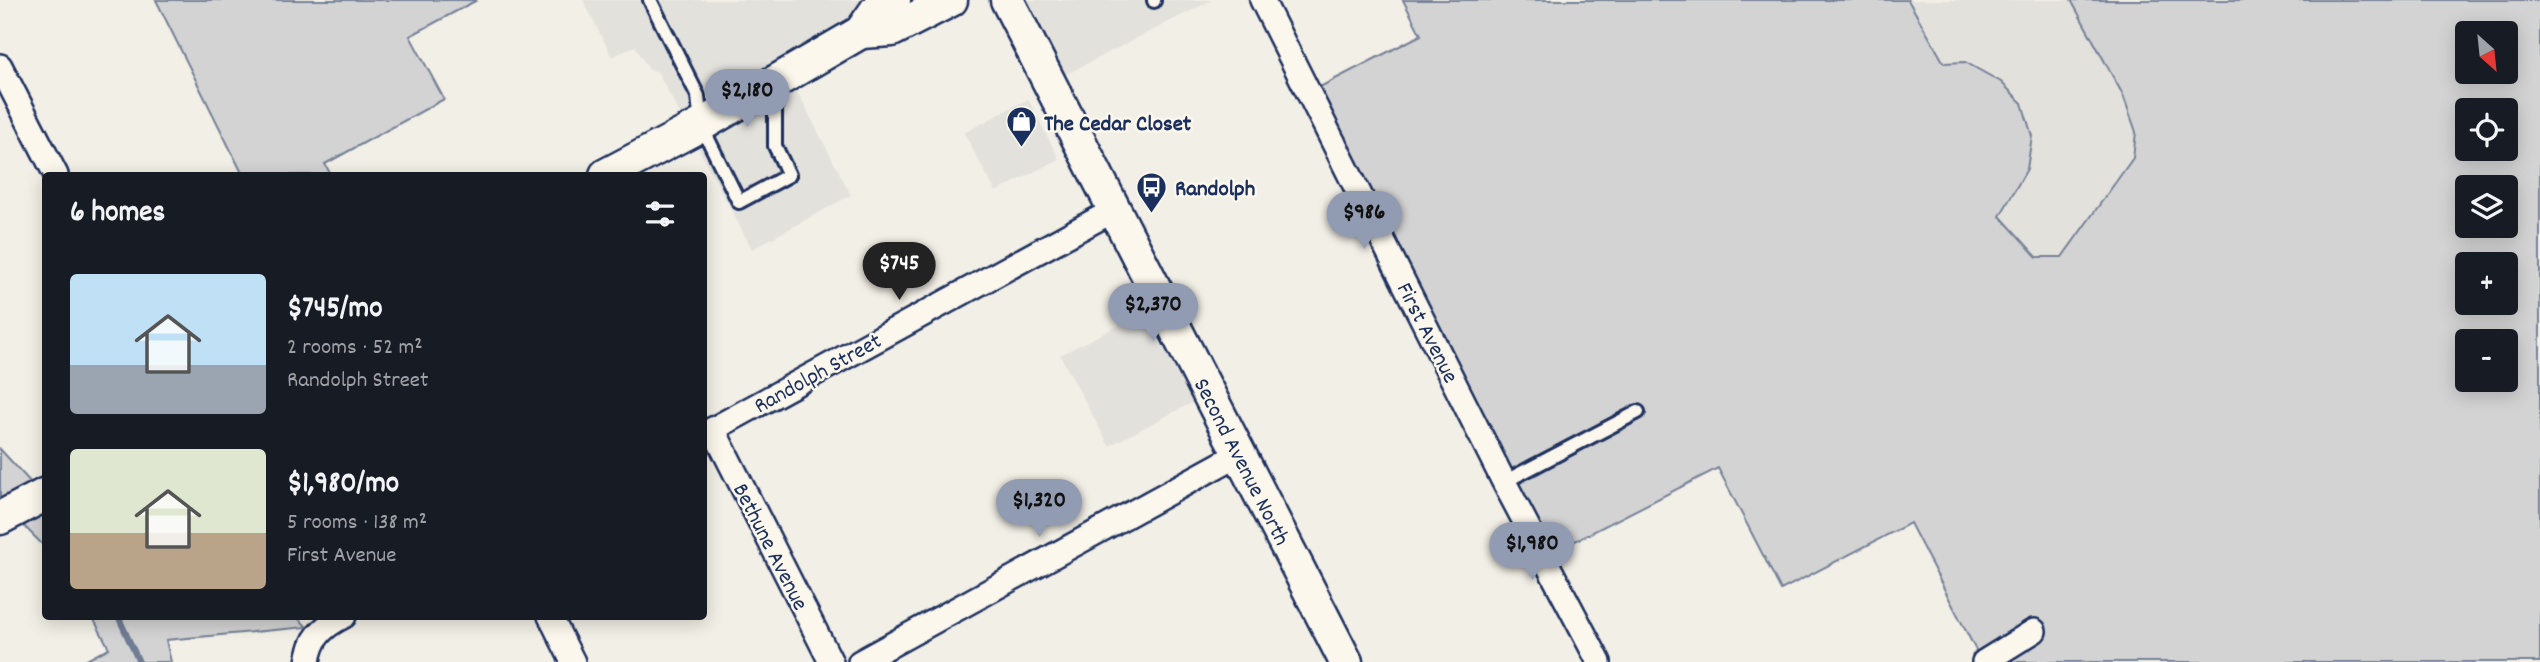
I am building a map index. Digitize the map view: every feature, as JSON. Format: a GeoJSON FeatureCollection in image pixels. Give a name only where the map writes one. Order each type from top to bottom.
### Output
{"type":"FeatureCollection","features":[{"type":"Feature","properties":{"kind":"main road"},"geometry":{"type":"LineString","coordinates":[[612,172],[701,125],[861,32],[877,9],[894,0]]}},
{"type":"Feature","properties":{"kind":"main road"},"geometry":{"type":"LineString","coordinates":[[861,32],[892,30],[951,0]]}},
{"type":"Feature","properties":{"kind":"main road","name":"Second Avenue North"},"geometry":{"type":"LineString","coordinates":[[1007,0],[1346,662]]}},
{"type":"Feature","properties":{"kind":"main road"},"geometry":{"type":"LineString","coordinates":[[0,518],[42,496]]}},
{"type":"Feature","properties":{"kind":"street","name":"First Avenue"},"geometry":{"type":"LineString","coordinates":[[1262,0],[1504,482],[1599,662]]}},
{"type":"Feature","properties":{"kind":"street"},"geometry":{"type":"LineString","coordinates":[[2,76],[54,172]]}},
{"type":"Feature","properties":{"kind":"street","name":"Randolph Street"},"geometry":{"type":"LineString","coordinates":[[708,432],[1115,209]]}},
{"type":"Feature","properties":{"kind":"street","name":"Bethune Avenue"},"geometry":{"type":"LineString","coordinates":[[708,432],[831,662]]}},
{"type":"Feature","properties":{"kind":"street"},"geometry":{"type":"LineString","coordinates":[[860,662],[1239,454]]}},
{"type":"Feature","properties":{"kind":"street"},"geometry":{"type":"LineString","coordinates":[[309,655],[316,635],[337,620]]}},
{"type":"Feature","properties":{"kind":"street"},"geometry":{"type":"LineString","coordinates":[[552,620],[573,662]]}},
{"type":"Feature","properties":{"kind":"street"},"geometry":{"type":"LineString","coordinates":[[1984,662],[2034,631]]}},
{"type":"Feature","properties":{"kind":"lane"},"geometry":{"type":"LineString","coordinates":[[650,0],[698,96],[701,125],[739,202],[789,175],[775,146],[775,82]]}},
{"type":"Feature","properties":{"kind":"lane"},"geometry":{"type":"LineString","coordinates":[[1504,482],[1638,412]]}},
{"type":"Feature","properties":{"kind":"shaded area"},"geometry":{"type":"Polygon","coordinates":[[[156,0],[477,0],[410,36],[444,99],[325,164],[329,172],[242,172],[156,0]]]}},
{"type":"Feature","properties":{"kind":"shaded area"},"geometry":{"type":"Polygon","coordinates":[[[583,0],[891,0],[789,76],[851,195],[752,249],[657,71],[649,70],[635,46],[612,57],[583,0]]]}},
{"type":"Feature","properties":{"kind":"shaded area"},"geometry":{"type":"Polygon","coordinates":[[[1008,0],[1212,0],[1051,82],[1008,0]]]}},
{"type":"Feature","properties":{"kind":"shaded area"},"geometry":{"type":"Polygon","coordinates":[[[1403,0],[1908,0],[1944,63],[1965,62],[2001,82],[2022,103],[2032,136],[2027,169],[2000,216],[2037,257],[2062,257],[2133,158],[2136,132],[2123,95],[2071,0],[2540,0],[2540,662],[1982,662],[1910,523],[1781,590],[1718,468],[1544,557],[1310,92],[1421,35],[1403,0]]]}},
{"type":"Feature","properties":{"kind":"shaded area"},"geometry":{"type":"Polygon","coordinates":[[[1908,0],[2071,0],[2123,95],[2136,132],[2133,158],[2062,257],[2037,257],[2000,216],[2027,169],[2032,136],[1944,63],[1908,0]]]}},
{"type":"Feature","properties":{"kind":"shaded area"},"geometry":{"type":"Polygon","coordinates":[[[1028,99],[1059,159],[996,192],[964,133],[1028,99]]]}},
{"type":"Feature","properties":{"kind":"shaded area"},"geometry":{"type":"Polygon","coordinates":[[[1161,304],[1207,395],[1109,446],[1060,355],[1161,304]]]}},
{"type":"Feature","properties":{"kind":"shaded area"},"geometry":{"type":"Polygon","coordinates":[[[0,449],[42,495],[42,544],[12,514],[0,520],[0,449]]]}},
{"type":"Feature","properties":{"kind":"shaded area"},"geometry":{"type":"Polygon","coordinates":[[[94,620],[300,620],[307,627],[166,640],[171,662],[83,662],[109,648],[94,620]]]}},
{"type":"Feature","properties":{"kind":"waterway"},"geometry":{"type":"LineString","coordinates":[[120,620],[139,662]]}},
{"type":"Feature","properties":{"kind":"place","name":"The Cedar Closet"},"geometry":{"type":"Point","coordinates":[1021,149]}},
{"type":"Feature","properties":{"kind":"place","name":"Randolph"},"geometry":{"type":"Point","coordinates":[1152,214]}}]}
